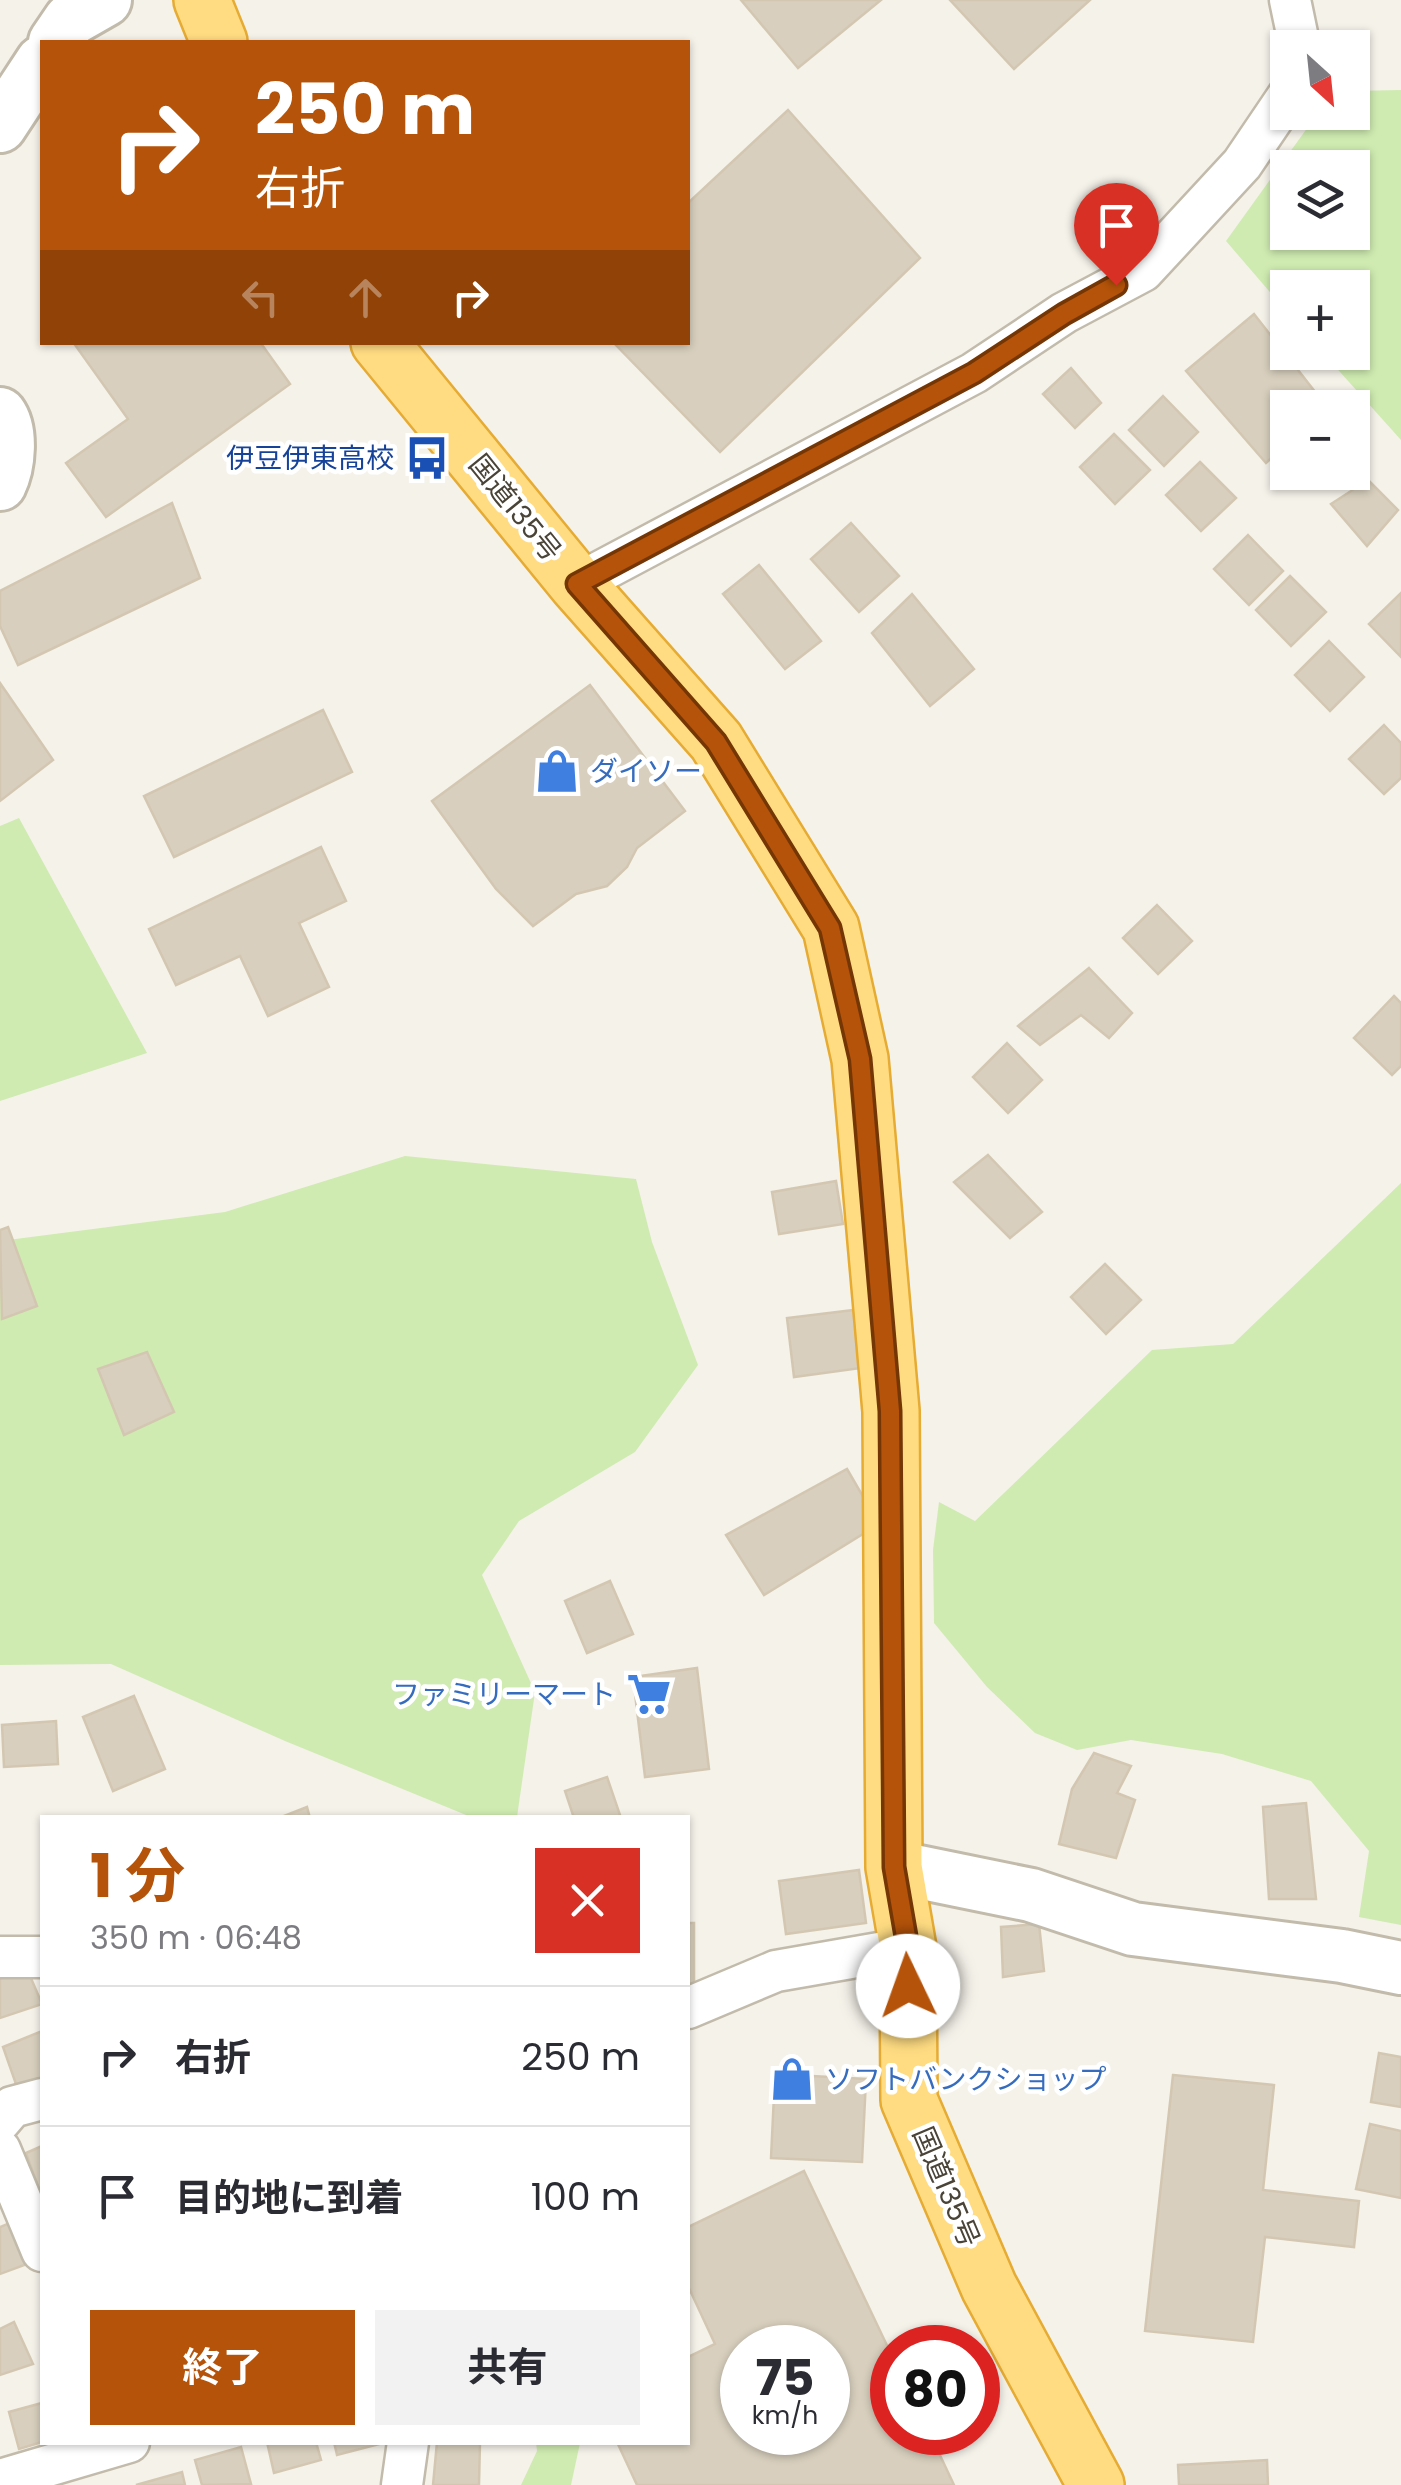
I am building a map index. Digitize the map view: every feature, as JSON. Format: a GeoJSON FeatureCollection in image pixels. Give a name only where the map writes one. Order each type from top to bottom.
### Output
{"type":"FeatureCollection","features":[{"type":"Feature","properties":{"kind":"highway"},"geometry":{"type":"LineString","coordinates":[[202,0],[218,40]]}},
{"type":"Feature","properties":{"kind":"highway","name":"国道135号"},"geometry":{"type":"LineString","coordinates":[[382,345],[577,584],[716,742],[830,928],[860,1059],[890,1411],[894,1867],[908,1948],[909,2100],[989,2287],[1096,2485]]}},
{"type":"Feature","properties":{"kind":"street"},"geometry":{"type":"LineString","coordinates":[[56,40],[70,20],[105,0]]}},
{"type":"Feature","properties":{"kind":"street"},"geometry":{"type":"LineString","coordinates":[[1290,0],[1296,30]]}},
{"type":"Feature","properties":{"kind":"street"},"geometry":{"type":"LineString","coordinates":[[0,126],[40,65]]}},
{"type":"Feature","properties":{"kind":"street"},"geometry":{"type":"LineString","coordinates":[[577,584],[974,373],[1064,314],[1142,271],[1242,164],[1270,123]]}},
{"type":"Feature","properties":{"kind":"street"},"geometry":{"type":"LineString","coordinates":[[0,414],[7,424],[5,475],[0,484]]}},
{"type":"Feature","properties":{"kind":"street"},"geometry":{"type":"LineString","coordinates":[[894,1867],[1031,1896],[1133,1929],[1342,1956],[1401,1968]]}},
{"type":"Feature","properties":{"kind":"street"},"geometry":{"type":"LineString","coordinates":[[690,2007],[776,1972],[908,1948]]}},
{"type":"Feature","properties":{"kind":"street"},"geometry":{"type":"LineString","coordinates":[[0,1957],[40,1957]]}},
{"type":"Feature","properties":{"kind":"street"},"geometry":{"type":"LineString","coordinates":[[0,2121],[12,2108],[40,2100]]}},
{"type":"Feature","properties":{"kind":"street"},"geometry":{"type":"LineString","coordinates":[[0,2150],[40,2246]]}},
{"type":"Feature","properties":{"kind":"street"},"geometry":{"type":"LineString","coordinates":[[0,2480],[120,2445]]}},
{"type":"Feature","properties":{"kind":"street"},"geometry":{"type":"LineString","coordinates":[[402,2485],[408,2445]]}},
{"type":"Feature","properties":{"kind":"green space"},"geometry":{"type":"Polygon","coordinates":[[[1401,90],[1401,440],[1370,405],[1370,390],[1356,390],[1338,370],[1370,370],[1370,270],[1270,270],[1270,292],[1226,241],[1270,180],[1270,250],[1370,250],[1370,150],[1291,150],[1306,130],[1370,130],[1370,91],[1401,90]]]}},
{"type":"Feature","properties":{"kind":"green space"},"geometry":{"type":"Polygon","coordinates":[[[19,818],[147,1053],[0,1101],[0,826],[19,818]]]}},
{"type":"Feature","properties":{"kind":"green space"},"geometry":{"type":"Polygon","coordinates":[[[405,1156],[636,1179],[652,1242],[698,1365],[635,1452],[519,1521],[482,1575],[535,1692],[517,1815],[466,1815],[111,1664],[0,1665],[0,1241],[225,1212],[405,1156]]]}},
{"type":"Feature","properties":{"kind":"green space"},"geometry":{"type":"Polygon","coordinates":[[[1401,1183],[1401,1925],[1359,1917],[1369,1851],[1311,1781],[1222,1754],[1131,1740],[1077,1750],[1035,1733],[987,1687],[934,1623],[933,1550],[939,1502],[975,1521],[1152,1350],[1233,1344],[1401,1183]]]}},
{"type":"Feature","properties":{"kind":"green space"},"geometry":{"type":"Polygon","coordinates":[[[536,2445],[580,2445],[571,2485],[521,2485],[536,2445]]]}},
{"type":"Feature","properties":{"kind":"building"},"geometry":{"type":"Polygon","coordinates":[[[741,0],[881,0],[798,68],[741,0]]]}},
{"type":"Feature","properties":{"kind":"building"},"geometry":{"type":"Polygon","coordinates":[[[950,0],[1090,0],[1014,69],[950,0]]]}},
{"type":"Feature","properties":{"kind":"building"},"geometry":{"type":"Polygon","coordinates":[[[788,110],[920,258],[720,452],[616,345],[690,345],[690,201],[788,110]]]}},
{"type":"Feature","properties":{"kind":"building"},"geometry":{"type":"Polygon","coordinates":[[[1254,314],[1270,334],[1270,370],[1298,370],[1314,390],[1270,390],[1270,459],[1266,463],[1186,371],[1254,314]]]}},
{"type":"Feature","properties":{"kind":"building"},"geometry":{"type":"Polygon","coordinates":[[[75,345],[262,345],[290,384],[106,517],[66,463],[128,419],[75,345]]]}},
{"type":"Feature","properties":{"kind":"building"},"geometry":{"type":"Polygon","coordinates":[[[1071,368],[1101,403],[1075,428],[1043,394],[1071,368]]]}},
{"type":"Feature","properties":{"kind":"building"},"geometry":{"type":"Polygon","coordinates":[[[1163,396],[1198,432],[1164,466],[1129,430],[1163,396]]]}},
{"type":"Feature","properties":{"kind":"building"},"geometry":{"type":"Polygon","coordinates":[[[1114,434],[1150,470],[1115,504],[1080,467],[1114,434]]]}},
{"type":"Feature","properties":{"kind":"building"},"geometry":{"type":"Polygon","coordinates":[[[1200,462],[1236,498],[1201,531],[1166,495],[1200,462]]]}},
{"type":"Feature","properties":{"kind":"building"},"geometry":{"type":"Polygon","coordinates":[[[1370,482],[1398,510],[1367,546],[1331,504],[1353,490],[1370,490],[1370,482]]]}},
{"type":"Feature","properties":{"kind":"building"},"geometry":{"type":"Polygon","coordinates":[[[172,503],[200,578],[18,665],[0,626],[0,591],[172,503]]]}},
{"type":"Feature","properties":{"kind":"building"},"geometry":{"type":"Polygon","coordinates":[[[851,523],[899,576],[859,612],[811,559],[851,523]]]}},
{"type":"Feature","properties":{"kind":"building"},"geometry":{"type":"Polygon","coordinates":[[[1248,535],[1283,571],[1249,605],[1214,569],[1248,535]]]}},
{"type":"Feature","properties":{"kind":"building"},"geometry":{"type":"Polygon","coordinates":[[[759,565],[821,641],[785,669],[723,594],[759,565]]]}},
{"type":"Feature","properties":{"kind":"building"},"geometry":{"type":"Polygon","coordinates":[[[1290,576],[1326,612],[1291,646],[1256,610],[1290,576]]]}},
{"type":"Feature","properties":{"kind":"building"},"geometry":{"type":"Polygon","coordinates":[[[1401,593],[1401,657],[1369,624],[1401,593]]]}},
{"type":"Feature","properties":{"kind":"building"},"geometry":{"type":"Polygon","coordinates":[[[912,594],[974,669],[930,706],[872,633],[912,594]]]}},
{"type":"Feature","properties":{"kind":"building"},"geometry":{"type":"Polygon","coordinates":[[[1329,641],[1364,677],[1330,711],[1295,675],[1329,641]]]}},
{"type":"Feature","properties":{"kind":"building"},"geometry":{"type":"Polygon","coordinates":[[[0,683],[53,760],[0,801],[0,683]]]}},
{"type":"Feature","properties":{"kind":"building"},"geometry":{"type":"Polygon","coordinates":[[[590,685],[685,811],[637,848],[627,867],[607,886],[576,894],[533,926],[496,889],[432,801],[590,685]]]}},
{"type":"Feature","properties":{"kind":"building"},"geometry":{"type":"Polygon","coordinates":[[[323,710],[352,772],[174,857],[144,796],[323,710]]]}},
{"type":"Feature","properties":{"kind":"building"},"geometry":{"type":"Polygon","coordinates":[[[1384,725],[1401,743],[1401,778],[1384,794],[1349,759],[1384,725]]]}},
{"type":"Feature","properties":{"kind":"building"},"geometry":{"type":"Polygon","coordinates":[[[321,847],[346,901],[299,923],[329,987],[268,1016],[240,956],[176,985],[149,929],[321,847]]]}},
{"type":"Feature","properties":{"kind":"building"},"geometry":{"type":"Polygon","coordinates":[[[1157,905],[1192,941],[1158,974],[1123,938],[1157,905]]]}},
{"type":"Feature","properties":{"kind":"building"},"geometry":{"type":"Polygon","coordinates":[[[1089,968],[1132,1013],[1109,1038],[1081,1015],[1040,1045],[1018,1026],[1089,968]]]}},
{"type":"Feature","properties":{"kind":"building"},"geometry":{"type":"Polygon","coordinates":[[[1394,996],[1401,1003],[1401,1066],[1392,1075],[1354,1038],[1394,996]]]}},
{"type":"Feature","properties":{"kind":"building"},"geometry":{"type":"Polygon","coordinates":[[[1007,1043],[1042,1080],[1008,1113],[973,1077],[1007,1043]]]}},
{"type":"Feature","properties":{"kind":"building"},"geometry":{"type":"Polygon","coordinates":[[[988,1155],[1042,1212],[1010,1238],[954,1182],[988,1155]]]}},
{"type":"Feature","properties":{"kind":"building"},"geometry":{"type":"Polygon","coordinates":[[[836,1181],[843,1224],[779,1234],[772,1192],[836,1181]]]}},
{"type":"Feature","properties":{"kind":"building"},"geometry":{"type":"Polygon","coordinates":[[[8,1227],[37,1306],[2,1319],[0,1230],[8,1227]]]}},
{"type":"Feature","properties":{"kind":"building"},"geometry":{"type":"Polygon","coordinates":[[[1105,1264],[1141,1300],[1106,1334],[1071,1297],[1105,1264]]]}},
{"type":"Feature","properties":{"kind":"building"},"geometry":{"type":"Polygon","coordinates":[[[854,1310],[861,1368],[794,1377],[787,1318],[854,1310]]]}},
{"type":"Feature","properties":{"kind":"building"},"geometry":{"type":"Polygon","coordinates":[[[147,1352],[174,1412],[124,1435],[98,1369],[147,1352]]]}},
{"type":"Feature","properties":{"kind":"building"},"geometry":{"type":"Polygon","coordinates":[[[847,1469],[879,1524],[764,1595],[726,1535],[847,1469]]]}},
{"type":"Feature","properties":{"kind":"building"},"geometry":{"type":"Polygon","coordinates":[[[610,1581],[633,1634],[587,1653],[565,1601],[610,1581]]]}},
{"type":"Feature","properties":{"kind":"building"},"geometry":{"type":"Polygon","coordinates":[[[697,1668],[709,1769],[645,1777],[633,1677],[697,1668]]]}},
{"type":"Feature","properties":{"kind":"building"},"geometry":{"type":"Polygon","coordinates":[[[134,1696],[165,1769],[113,1791],[83,1717],[134,1696]]]}},
{"type":"Feature","properties":{"kind":"building"},"geometry":{"type":"Polygon","coordinates":[[[56,1721],[58,1764],[4,1767],[2,1725],[56,1721]]]}},
{"type":"Feature","properties":{"kind":"building"},"geometry":{"type":"Polygon","coordinates":[[[1094,1753],[1131,1766],[1117,1793],[1135,1800],[1116,1858],[1059,1844],[1072,1789],[1094,1753]]]}},
{"type":"Feature","properties":{"kind":"building"},"geometry":{"type":"Polygon","coordinates":[[[607,1777],[620,1815],[573,1815],[565,1791],[607,1777]]]}},
{"type":"Feature","properties":{"kind":"building"},"geometry":{"type":"Polygon","coordinates":[[[1306,1803],[1316,1899],[1269,1899],[1263,1807],[1306,1803]]]}},
{"type":"Feature","properties":{"kind":"building"},"geometry":{"type":"Polygon","coordinates":[[[307,1807],[309,1815],[287,1815],[307,1807]]]}},
{"type":"Feature","properties":{"kind":"building"},"geometry":{"type":"Polygon","coordinates":[[[859,1870],[866,1923],[786,1934],[779,1881],[859,1870]]]}},
{"type":"Feature","properties":{"kind":"building"},"geometry":{"type":"Polygon","coordinates":[[[690,1923],[694,1923],[694,1983],[690,1983],[690,1923]]]}},
{"type":"Feature","properties":{"kind":"building"},"geometry":{"type":"Polygon","coordinates":[[[1039,1924],[1044,1971],[1003,1977],[1001,1927],[1039,1924]]]}},
{"type":"Feature","properties":{"kind":"building"},"geometry":{"type":"Polygon","coordinates":[[[24,1962],[40,2005],[0,2018],[0,1972],[24,1962]]]}},
{"type":"Feature","properties":{"kind":"building"},"geometry":{"type":"Polygon","coordinates":[[[40,2032],[40,2079],[17,2087],[3,2047],[40,2032]]]}},
{"type":"Feature","properties":{"kind":"building"},"geometry":{"type":"Polygon","coordinates":[[[1379,2053],[1401,2057],[1401,2107],[1371,2102],[1379,2053]]]}},
{"type":"Feature","properties":{"kind":"building"},"geometry":{"type":"Polygon","coordinates":[[[775,2074],[866,2079],[862,2162],[771,2158],[775,2074]]]}},
{"type":"Feature","properties":{"kind":"building"},"geometry":{"type":"Polygon","coordinates":[[[1173,2075],[1274,2085],[1263,2190],[1359,2201],[1354,2247],[1265,2237],[1253,2342],[1145,2331],[1173,2075]]]}},
{"type":"Feature","properties":{"kind":"building"},"geometry":{"type":"Polygon","coordinates":[[[1370,2124],[1401,2131],[1401,2198],[1356,2189],[1370,2124]]]}},
{"type":"Feature","properties":{"kind":"building"},"geometry":{"type":"Polygon","coordinates":[[[40,2147],[40,2192],[26,2153],[40,2147]]]}},
{"type":"Feature","properties":{"kind":"building"},"geometry":{"type":"Polygon","coordinates":[[[804,2171],[877,2325],[870,2325],[870,2455],[940,2455],[954,2485],[637,2485],[618,2445],[690,2445],[690,2356],[715,2344],[690,2290],[690,2226],[804,2171]]]}},
{"type":"Feature","properties":{"kind":"building"},"geometry":{"type":"Polygon","coordinates":[[[17,2220],[35,2261],[0,2274],[0,2227],[17,2220]]]}},
{"type":"Feature","properties":{"kind":"building"},"geometry":{"type":"Polygon","coordinates":[[[14,2322],[33,2364],[0,2375],[0,2329],[14,2322]]]}},
{"type":"Feature","properties":{"kind":"building"},"geometry":{"type":"Polygon","coordinates":[[[40,2404],[40,2443],[19,2449],[9,2412],[40,2404]]]}},
{"type":"Feature","properties":{"kind":"building"},"geometry":{"type":"Polygon","coordinates":[[[268,2445],[317,2445],[321,2460],[274,2473],[268,2445]]]}},
{"type":"Feature","properties":{"kind":"building"},"geometry":{"type":"Polygon","coordinates":[[[335,2445],[375,2445],[337,2455],[335,2445]]]}},
{"type":"Feature","properties":{"kind":"building"},"geometry":{"type":"Polygon","coordinates":[[[437,2445],[480,2445],[479,2485],[433,2485],[437,2445]]]}},
{"type":"Feature","properties":{"kind":"building"},"geometry":{"type":"Polygon","coordinates":[[[241,2447],[251,2484],[202,2485],[195,2460],[241,2447]]]}},
{"type":"Feature","properties":{"kind":"building"},"geometry":{"type":"Polygon","coordinates":[[[1267,2460],[1268,2485],[1179,2485],[1178,2465],[1267,2460]]]}},
{"type":"Feature","properties":{"kind":"building"},"geometry":{"type":"Polygon","coordinates":[[[182,2472],[185,2485],[136,2485],[182,2472]]]}},
{"type":"Feature","properties":{"kind":"place","name":"伊豆伊東高校"},"geometry":{"type":"Point","coordinates":[427,458]}},
{"type":"Feature","properties":{"kind":"place","name":"ダイソー"},"geometry":{"type":"Point","coordinates":[557,771]}},
{"type":"Feature","properties":{"kind":"place","name":"ファミリーマート"},"geometry":{"type":"Point","coordinates":[649,1694]}},
{"type":"Feature","properties":{"kind":"place","name":"ソフトバンクショップ"},"geometry":{"type":"Point","coordinates":[792,2079]}},
{"type":"Feature","properties":{"kind":"route"},"geometry":{"type":"LineString","coordinates":[[908,1986],[908,1948],[894,1867],[890,1411],[860,1059],[830,928],[716,742],[577,584],[974,373],[1116,285]]}}]}
